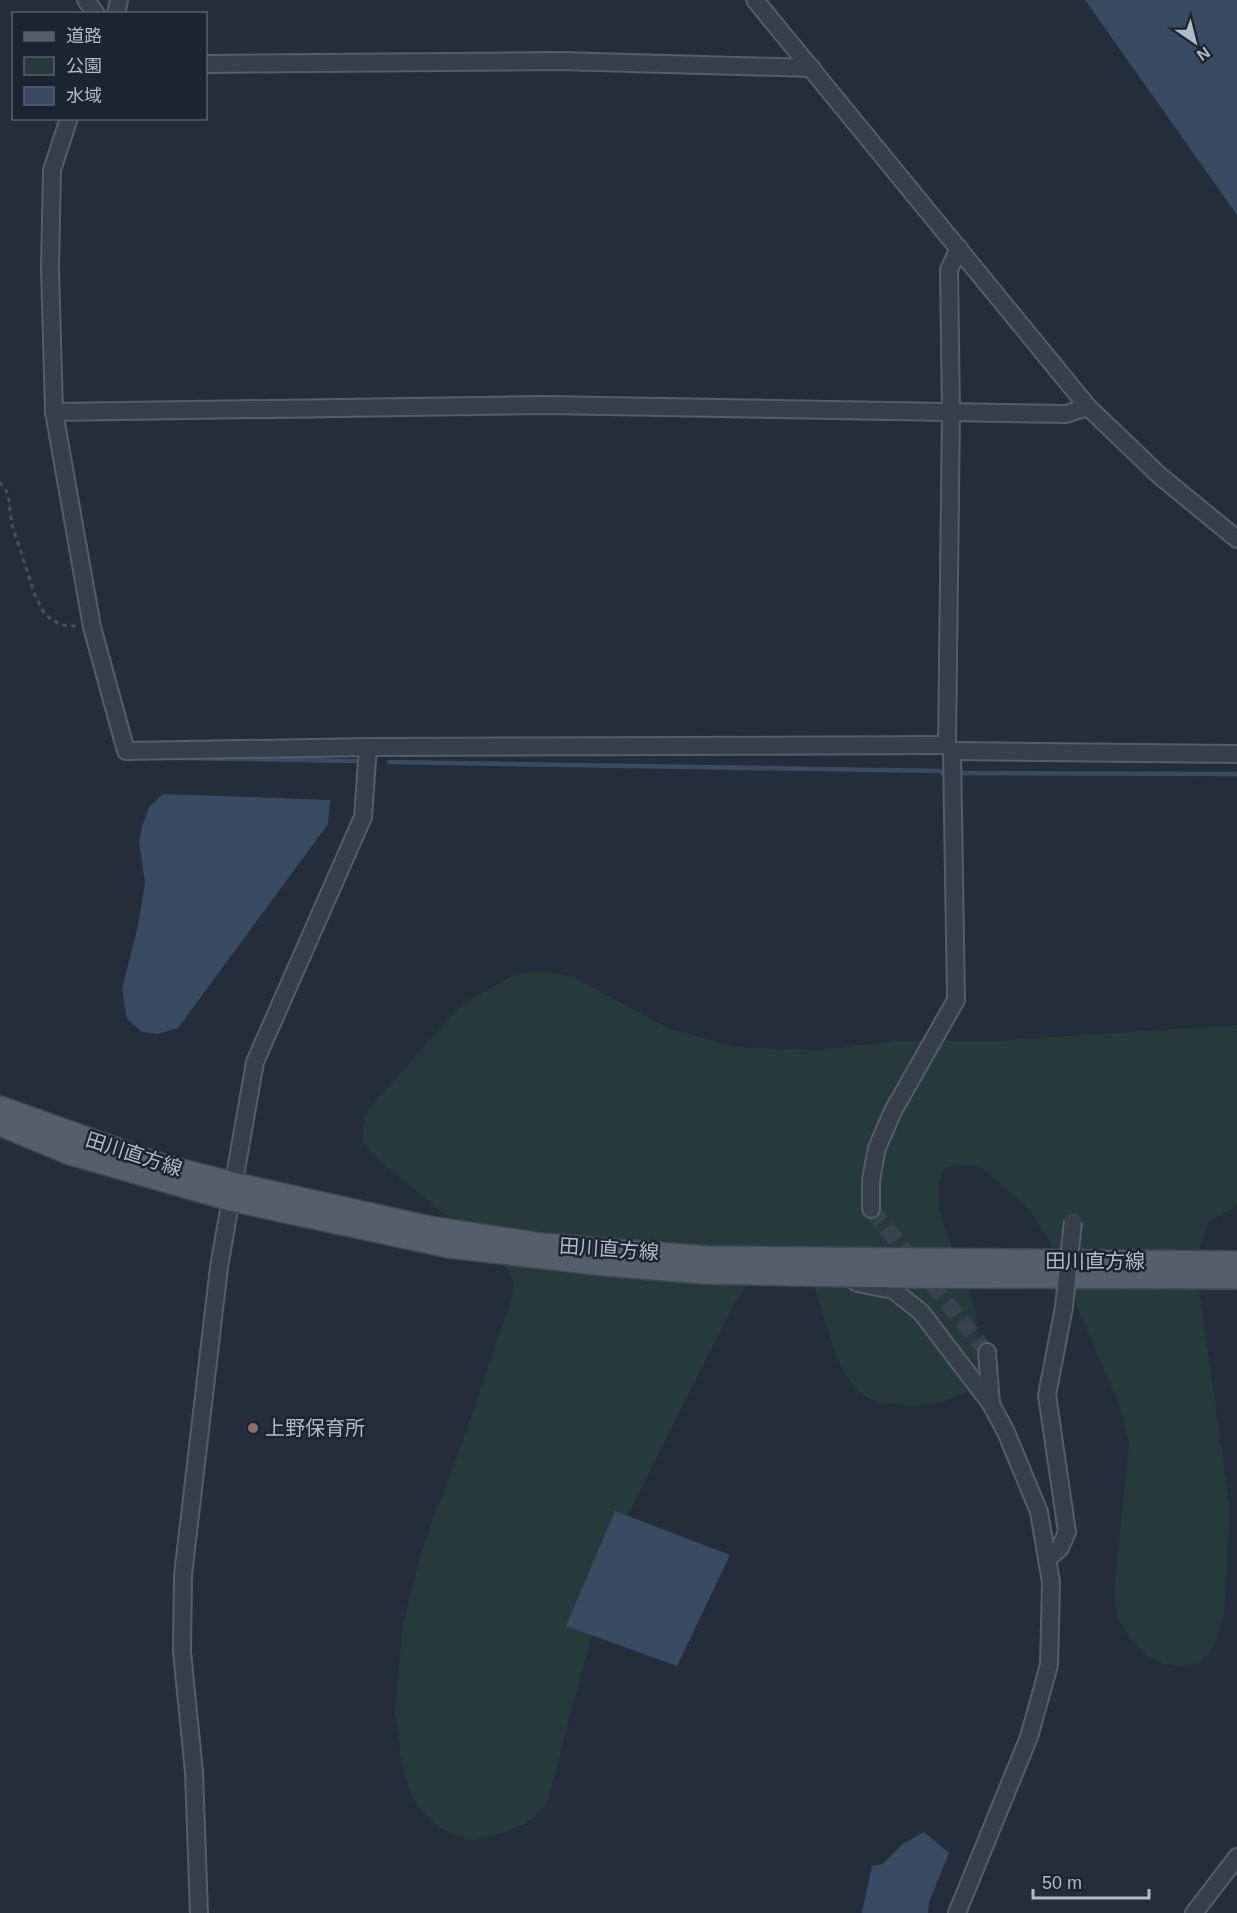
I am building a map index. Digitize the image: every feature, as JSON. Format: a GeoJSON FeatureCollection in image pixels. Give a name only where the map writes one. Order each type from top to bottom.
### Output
{"type":"FeatureCollection","features":[{"type":"Feature","properties":{"kind":"main road","name":"田川直方線"},"geometry":{"type":"LineString","coordinates":[[0,1107],[71,1144]]}},
{"type":"Feature","properties":{"kind":"main road","name":"田川直方線"},"geometry":{"type":"LineString","coordinates":[[0,1125],[231,1191],[449,1247],[605,1265],[704,1273],[821,1276],[1237,1278]]}},
{"type":"Feature","properties":{"kind":"main road","name":"田川直方線"},"geometry":{"type":"LineString","coordinates":[[231,1191],[429,1227],[541,1244],[706,1257],[1237,1262]]}},
{"type":"Feature","properties":{"kind":"street"},"geometry":{"type":"LineString","coordinates":[[755,0],[1088,406],[1160,476],[1237,539]]}},
{"type":"Feature","properties":{"kind":"street"},"geometry":{"type":"LineString","coordinates":[[207,64],[560,61],[812,68]]}},
{"type":"Feature","properties":{"kind":"street"},"geometry":{"type":"LineString","coordinates":[[68,120],[52,170],[50,268],[54,412],[92,627],[126,752],[368,747],[949,748],[1237,754]]}},
{"type":"Feature","properties":{"kind":"street"},"geometry":{"type":"LineString","coordinates":[[871,1209],[871,1180],[877,1148],[893,1111],[956,1000],[949,748],[951,412],[949,270],[959,248]]}},
{"type":"Feature","properties":{"kind":"street"},"geometry":{"type":"LineString","coordinates":[[54,412],[545,405],[1066,414],[1088,406]]}},
{"type":"Feature","properties":{"kind":"street"},"geometry":{"type":"LineString","coordinates":[[199,1913],[194,1772],[182,1652],[183,1575],[219,1267],[255,1062],[363,816],[368,747]]}},
{"type":"Feature","properties":{"kind":"street"},"geometry":{"type":"LineString","coordinates":[[1047,1560],[1060,1548],[1067,1532],[1047,1395],[1064,1307],[1073,1221]]}},
{"type":"Feature","properties":{"kind":"street"},"geometry":{"type":"LineString","coordinates":[[821,1276],[893,1290],[921,1312],[991,1404],[1006,1432],[1040,1512],[1051,1582],[1049,1665],[1029,1737],[957,1913]]}},
{"type":"Feature","properties":{"kind":"street"},"geometry":{"type":"LineString","coordinates":[[987,1352],[991,1404]]}},
{"type":"Feature","properties":{"kind":"street"},"geometry":{"type":"LineString","coordinates":[[1194,1913],[1237,1857]]}},
{"type":"Feature","properties":{"kind":"path"},"geometry":{"type":"LineString","coordinates":[[0,482],[8,494],[12,525],[35,595],[45,615],[61,624],[92,627]]}},
{"type":"Feature","properties":{"kind":"green space"},"geometry":{"type":"Polygon","coordinates":[[[537,971],[571,976],[668,1028],[733,1047],[819,1050],[895,1041],[995,1041],[1237,1025],[1237,1205],[1208,1223],[1200,1245],[1197,1274],[1230,1510],[1224,1614],[1211,1652],[1200,1662],[1185,1667],[1164,1664],[1145,1655],[1117,1618],[1114,1590],[1129,1443],[1120,1407],[1066,1281],[1063,1263],[1030,1211],[982,1167],[957,1165],[944,1169],[939,1186],[939,1202],[947,1235],[967,1284],[974,1310],[979,1352],[977,1383],[954,1398],[937,1403],[909,1405],[873,1400],[859,1391],[839,1361],[807,1272],[749,1283],[734,1304],[621,1529],[547,1804],[523,1825],[500,1834],[472,1840],[440,1828],[420,1809],[411,1795],[402,1767],[395,1710],[403,1622],[424,1543],[461,1446],[513,1294],[514,1282],[507,1269],[490,1252],[377,1159],[362,1140],[365,1114],[458,1009],[472,998],[516,974],[537,971]]]}},
{"type":"Feature","properties":{"kind":"water"},"geometry":{"type":"Polygon","coordinates":[[[1085,0],[1237,0],[1237,215],[1085,0]]]}},
{"type":"Feature","properties":{"kind":"water"},"geometry":{"type":"Polygon","coordinates":[[[163,794],[330,800],[328,824],[178,1028],[158,1034],[142,1032],[127,1019],[122,989],[137,930],[145,883],[139,842],[142,827],[149,807],[163,794]]]}},
{"type":"Feature","properties":{"kind":"water"},"geometry":{"type":"Polygon","coordinates":[[[615,1511],[730,1555],[677,1666],[566,1626],[615,1511]]]}},
{"type":"Feature","properties":{"kind":"water"},"geometry":{"type":"Polygon","coordinates":[[[924,1832],[949,1853],[929,1902],[928,1913],[862,1913],[872,1866],[883,1864],[903,1844],[924,1832]]]}},
{"type":"Feature","properties":{"kind":"waterway"},"geometry":{"type":"LineString","coordinates":[[173,758],[355,761]]}},
{"type":"Feature","properties":{"kind":"waterway"},"geometry":{"type":"LineString","coordinates":[[389,762],[940,771],[943,773],[1237,774]]}},
{"type":"Feature","properties":{"kind":"tunnel"},"geometry":{"type":"LineString","coordinates":[[871,1209],[987,1352]]}},
{"type":"Feature","properties":{"kind":"place","name":"上野保育所"},"geometry":{"type":"Point","coordinates":[253,1428]}}]}
